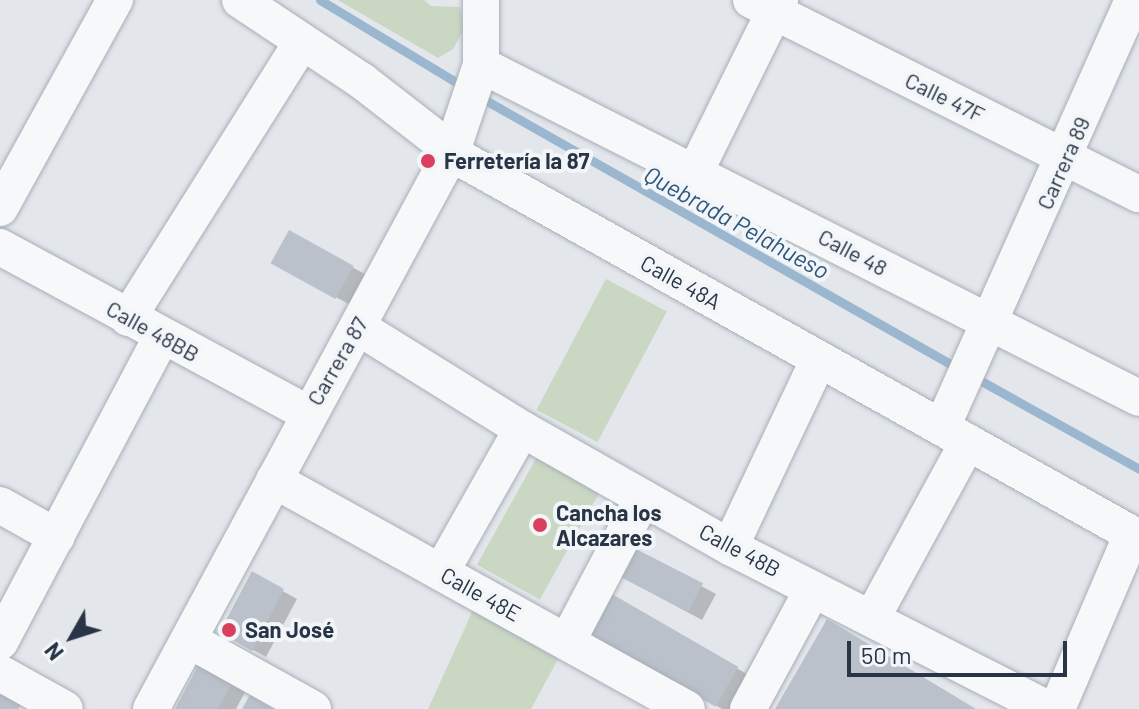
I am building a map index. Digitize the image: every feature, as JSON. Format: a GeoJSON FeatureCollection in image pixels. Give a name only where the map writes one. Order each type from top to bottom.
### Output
{"type":"FeatureCollection","features":[{"type":"Feature","properties":{"kind":"street"},"geometry":{"type":"LineString","coordinates":[[0,208],[115,0]]}},
{"type":"Feature","properties":{"kind":"street","name":"Calle 48A"},"geometry":{"type":"LineString","coordinates":[[240,0],[458,139],[819,359],[953,426],[1135,536]]}},
{"type":"Feature","properties":{"kind":"street","name":"Carrera 87"},"geometry":{"type":"LineString","coordinates":[[151,709],[307,413],[358,327],[458,139],[478,74],[481,0]]}},
{"type":"Feature","properties":{"kind":"street","name":"Carrera 89"},"geometry":{"type":"LineString","coordinates":[[872,618],[953,426],[985,333],[1066,157],[1133,0]]}},
{"type":"Feature","properties":{"kind":"street"},"geometry":{"type":"LineString","coordinates":[[695,172],[768,4]]}},
{"type":"Feature","properties":{"kind":"street","name":"Calle 47F"},"geometry":{"type":"LineString","coordinates":[[768,4],[1139,194]]}},
{"type":"Feature","properties":{"kind":"street"},"geometry":{"type":"LineString","coordinates":[[128,318],[302,42]]}},
{"type":"Feature","properties":{"kind":"street","name":"Calle 48"},"geometry":{"type":"LineString","coordinates":[[478,74],[695,172],[985,333],[1139,398]]}},
{"type":"Feature","properties":{"kind":"street","name":"Calle 48BB"},"geometry":{"type":"LineString","coordinates":[[0,247],[307,413]]}},
{"type":"Feature","properties":{"kind":"street","name":"Calle 48B"},"geometry":{"type":"LineString","coordinates":[[358,327],[522,429],[730,547],[1048,709]]}},
{"type":"Feature","properties":{"kind":"street"},"geometry":{"type":"LineString","coordinates":[[0,642],[162,336]]}},
{"type":"Feature","properties":{"kind":"street"},"geometry":{"type":"LineString","coordinates":[[730,547],[819,359]]}},
{"type":"Feature","properties":{"kind":"street"},"geometry":{"type":"LineString","coordinates":[[441,572],[522,429]]}},
{"type":"Feature","properties":{"kind":"street","name":"Calle 48E"},"geometry":{"type":"LineString","coordinates":[[274,480],[687,709]]}},
{"type":"Feature","properties":{"kind":"street"},"geometry":{"type":"LineString","coordinates":[[567,642],[643,498]]}},
{"type":"Feature","properties":{"kind":"street"},"geometry":{"type":"LineString","coordinates":[[0,505],[57,537]]}},
{"type":"Feature","properties":{"kind":"street"},"geometry":{"type":"LineString","coordinates":[[1057,709],[1135,536]]}},
{"type":"Feature","properties":{"kind":"street"},"geometry":{"type":"LineString","coordinates":[[748,709],[813,589]]}},
{"type":"Feature","properties":{"kind":"street"},"geometry":{"type":"LineString","coordinates":[[189,640],[313,709]]}},
{"type":"Feature","properties":{"kind":"street"},"geometry":{"type":"LineString","coordinates":[[0,673],[65,709]]}},
{"type":"Feature","properties":{"kind":"green space"},"geometry":{"type":"Polygon","coordinates":[[[338,0],[424,0],[431,6],[460,7],[464,30],[453,49],[438,58],[338,0]]]}},
{"type":"Feature","properties":{"kind":"green space"},"geometry":{"type":"Polygon","coordinates":[[[606,279],[667,311],[597,442],[537,410],[606,279]]]}},
{"type":"Feature","properties":{"kind":"green space","name":"Cancha los Alcazares"},"geometry":{"type":"Polygon","coordinates":[[[540,451],[603,486],[540,600],[477,565],[540,451]]]}},
{"type":"Feature","properties":{"kind":"green space"},"geometry":{"type":"Polygon","coordinates":[[[473,610],[558,659],[531,709],[428,709],[473,610]]]}},
{"type":"Feature","properties":{"kind":"building"},"geometry":{"type":"Polygon","coordinates":[[[289,230],[354,266],[335,299],[271,263],[289,230]]]}},
{"type":"Feature","properties":{"kind":"building"},"geometry":{"type":"Polygon","coordinates":[[[630,546],[703,583],[689,612],[615,575],[630,546]]]}},
{"type":"Feature","properties":{"kind":"building"},"geometry":{"type":"Polygon","coordinates":[[[252,571],[284,589],[252,651],[231,639],[225,622],[252,571]]]}},
{"type":"Feature","properties":{"kind":"building"},"geometry":{"type":"Polygon","coordinates":[[[612,594],[738,667],[715,707],[589,634],[612,594]]]}},
{"type":"Feature","properties":{"kind":"building"},"geometry":{"type":"Polygon","coordinates":[[[827,619],[976,709],[775,709],[827,619]]]}},
{"type":"Feature","properties":{"kind":"building"},"geometry":{"type":"Polygon","coordinates":[[[199,664],[232,683],[218,709],[175,709],[199,664]]]}},
{"type":"Feature","properties":{"kind":"building"},"geometry":{"type":"Polygon","coordinates":[[[0,677],[27,696],[18,709],[0,709],[0,677]]]}},
{"type":"Feature","properties":{"kind":"building"},"geometry":{"type":"Polygon","coordinates":[[[250,695],[273,709],[242,709],[250,695]]]}},
{"type":"Feature","properties":{"kind":"waterway","name":"Quebrada Pelahueso"},"geometry":{"type":"LineString","coordinates":[[320,0],[464,87]]}},
{"type":"Feature","properties":{"kind":"waterway","name":"Quebrada Pelahueso"},"geometry":{"type":"LineString","coordinates":[[480,97],[961,370]]}},
{"type":"Feature","properties":{"kind":"waterway","name":"Quebrada Pelahueso"},"geometry":{"type":"LineString","coordinates":[[974,377],[1139,469]]}},
{"type":"Feature","properties":{"kind":"place","name":"Ferretería la 87"},"geometry":{"type":"Point","coordinates":[428,161]}},
{"type":"Feature","properties":{"kind":"place","name":"Cancha los Alcazares"},"geometry":{"type":"Point","coordinates":[540,525]}},
{"type":"Feature","properties":{"kind":"place","name":"San José"},"geometry":{"type":"Point","coordinates":[229,630]}}]}
